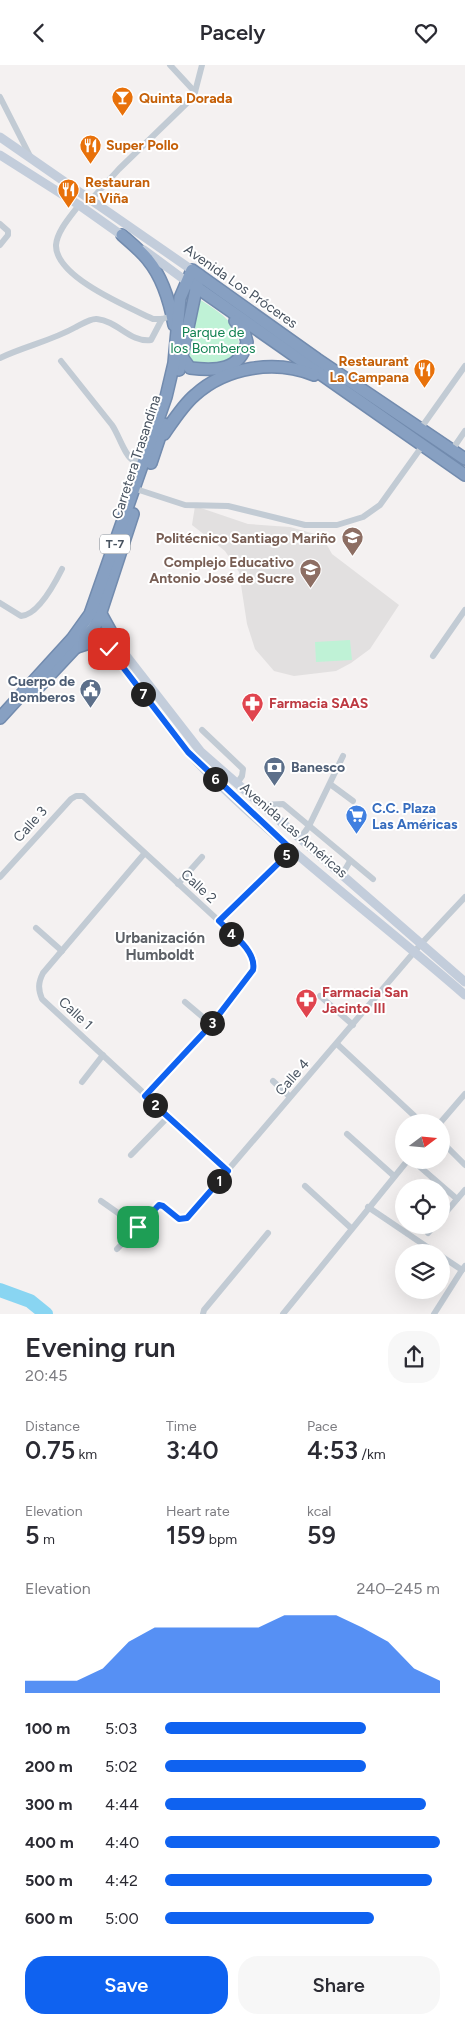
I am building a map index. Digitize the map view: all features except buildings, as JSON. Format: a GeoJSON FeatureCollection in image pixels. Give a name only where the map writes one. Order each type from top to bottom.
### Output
{"type":"FeatureCollection","features":[{"type":"Feature","properties":{"kind":"highway"},"geometry":{"type":"LineString","coordinates":[[122,235],[148,260],[165,293],[167,318],[176,341]]}},
{"type":"Feature","properties":{"kind":"highway","name":"Avenida Los Próceres"},"geometry":{"type":"LineString","coordinates":[[193,278],[226,310],[465,475]]}},
{"type":"Feature","properties":{"kind":"highway","name":"Avenida Los Próceres"},"geometry":{"type":"LineString","coordinates":[[193,278],[465,459]]}},
{"type":"Feature","properties":{"kind":"highway","name":"Carretera Trasandina"},"geometry":{"type":"LineString","coordinates":[[137,490],[144,458],[166,397],[176,341],[180,298],[193,278]]}},
{"type":"Feature","properties":{"kind":"highway","name":"Carretera Trasandina"},"geometry":{"type":"LineString","coordinates":[[0,728],[77,647],[93,621],[137,490],[160,439],[182,357],[193,278]]}},
{"type":"Feature","properties":{"kind":"highway"},"geometry":{"type":"LineString","coordinates":[[182,357],[190,368],[214,370],[232,365],[241,357],[247,341],[244,331],[226,310]]}},
{"type":"Feature","properties":{"kind":"highway"},"geometry":{"type":"LineString","coordinates":[[160,439],[194,395],[213,382],[247,369],[268,367],[290,368],[304,371],[328,381]]}},
{"type":"Feature","properties":{"kind":"highway","name":"Carretera Trasandina"},"geometry":{"type":"LineString","coordinates":[[0,718],[72,639],[93,621]]}},
{"type":"Feature","properties":{"kind":"highway"},"geometry":{"type":"LineString","coordinates":[[93,621],[113,646]]}},
{"type":"Feature","properties":{"kind":"highway"},"geometry":{"type":"LineString","coordinates":[[77,647],[89,643],[113,646]]}},
{"type":"Feature","properties":{"kind":"street"},"geometry":{"type":"LineString","coordinates":[[170,65],[195,92]]}},
{"type":"Feature","properties":{"kind":"street"},"geometry":{"type":"LineString","coordinates":[[167,318],[153,319],[86,286],[57,255],[56,243],[59,234],[82,207],[178,113],[195,92],[202,65]]}},
{"type":"Feature","properties":{"kind":"street"},"geometry":{"type":"LineString","coordinates":[[0,97],[31,159]]}},
{"type":"Feature","properties":{"kind":"street","name":"Avenida Los Próceres"},"geometry":{"type":"LineString","coordinates":[[0,137],[91,200],[193,278]]}},
{"type":"Feature","properties":{"kind":"street","name":"Avenida Los Próceres"},"geometry":{"type":"LineString","coordinates":[[0,155],[122,235],[193,278]]}},
{"type":"Feature","properties":{"kind":"street"},"geometry":{"type":"LineString","coordinates":[[0,224],[8,231],[8,235],[0,245]]}},
{"type":"Feature","properties":{"kind":"street"},"geometry":{"type":"LineString","coordinates":[[0,358],[37,345],[82,323],[96,319],[112,323],[133,337],[144,341],[151,340],[167,318]]}},
{"type":"Feature","properties":{"kind":"street"},"geometry":{"type":"LineString","coordinates":[[61,361],[119,435],[128,457],[134,461],[144,458]]}},
{"type":"Feature","properties":{"kind":"street"},"geometry":{"type":"LineString","coordinates":[[421,428],[465,366]]}},
{"type":"Feature","properties":{"kind":"street"},"geometry":{"type":"LineString","coordinates":[[452,450],[465,431]]}},
{"type":"Feature","properties":{"kind":"street"},"geometry":{"type":"LineString","coordinates":[[137,490],[185,505],[228,507],[305,525],[337,525],[363,517],[380,505],[423,445]]}},
{"type":"Feature","properties":{"kind":"street"},"geometry":{"type":"LineString","coordinates":[[0,603],[21,616],[32,613],[55,584],[62,569]]}},
{"type":"Feature","properties":{"kind":"street"},"geometry":{"type":"LineString","coordinates":[[433,655],[465,610]]}},
{"type":"Feature","properties":{"kind":"street","name":"Avenida Las Américas"},"geometry":{"type":"LineString","coordinates":[[93,621],[201,751],[342,875],[419,948],[465,995]]}},
{"type":"Feature","properties":{"kind":"street","name":"Avenida Las Américas"},"geometry":{"type":"LineString","coordinates":[[113,646],[188,752],[292,850],[465,982]]}},
{"type":"Feature","properties":{"kind":"street"},"geometry":{"type":"LineString","coordinates":[[202,730],[243,769],[242,776],[238,782]]}},
{"type":"Feature","properties":{"kind":"street"},"geometry":{"type":"LineString","coordinates":[[300,839],[310,825],[343,756]]}},
{"type":"Feature","properties":{"kind":"street"},"geometry":{"type":"LineString","coordinates":[[330,785],[353,801]]}},
{"type":"Feature","properties":{"kind":"street","name":"Calle 3"},"geometry":{"type":"LineString","coordinates":[[0,877],[71,799],[76,796],[83,796]]}},
{"type":"Feature","properties":{"kind":"street","name":"Calle 2"},"geometry":{"type":"LineString","coordinates":[[83,796],[219,921],[252,955],[253,970],[211,1025],[145,1096]]}},
{"type":"Feature","properties":{"kind":"street"},"geometry":{"type":"LineString","coordinates":[[262,805],[283,803],[373,879]]}},
{"type":"Feature","properties":{"kind":"street"},"geometry":{"type":"LineString","coordinates":[[219,921],[292,850]]}},
{"type":"Feature","properties":{"kind":"street","name":"Calle 1"},"geometry":{"type":"LineString","coordinates":[[144,854],[43,973],[39,981],[38,990],[42,999],[228,1171]]}},
{"type":"Feature","properties":{"kind":"street"},"geometry":{"type":"LineString","coordinates":[[178,884],[202,857]]}},
{"type":"Feature","properties":{"kind":"street"},"geometry":{"type":"LineString","coordinates":[[342,875],[350,861]]}},
{"type":"Feature","properties":{"kind":"street","name":"Calle 4"},"geometry":{"type":"LineString","coordinates":[[138,1227],[159,1205],[179,1219],[187,1218],[465,897]]}},
{"type":"Feature","properties":{"kind":"street"},"geometry":{"type":"LineString","coordinates":[[36,929],[62,951]]}},
{"type":"Feature","properties":{"kind":"street"},"geometry":{"type":"LineString","coordinates":[[320,996],[353,1025]]}},
{"type":"Feature","properties":{"kind":"street"},"geometry":{"type":"LineString","coordinates":[[185,1002],[211,1025]]}},
{"type":"Feature","properties":{"kind":"street"},"geometry":{"type":"LineString","coordinates":[[337,1044],[412,1114]]}},
{"type":"Feature","properties":{"kind":"street"},"geometry":{"type":"LineString","coordinates":[[82,1081],[103,1055]]}},
{"type":"Feature","properties":{"kind":"street"},"geometry":{"type":"LineString","coordinates":[[273,1081],[290,1097]]}},
{"type":"Feature","properties":{"kind":"street"},"geometry":{"type":"LineString","coordinates":[[448,1114],[465,1094]]}},
{"type":"Feature","properties":{"kind":"street"},"geometry":{"type":"LineString","coordinates":[[131,1155],[168,1117]]}},
{"type":"Feature","properties":{"kind":"street"},"geometry":{"type":"LineString","coordinates":[[346,1133],[394,1176]]}},
{"type":"Feature","properties":{"kind":"street"},"geometry":{"type":"LineString","coordinates":[[450,1150],[465,1165]]}},
{"type":"Feature","properties":{"kind":"street"},"geometry":{"type":"LineString","coordinates":[[283,1314],[400,1169]]}},
{"type":"Feature","properties":{"kind":"street"},"geometry":{"type":"LineString","coordinates":[[422,1169],[457,1199]]}},
{"type":"Feature","properties":{"kind":"street"},"geometry":{"type":"LineString","coordinates":[[305,1186],[351,1228]]}},
{"type":"Feature","properties":{"kind":"street"},"geometry":{"type":"LineString","coordinates":[[450,1207],[465,1190]]}},
{"type":"Feature","properties":{"kind":"street"},"geometry":{"type":"LineString","coordinates":[[101,1201],[138,1227],[118,1249]]}},
{"type":"Feature","properties":{"kind":"street"},"geometry":{"type":"LineString","coordinates":[[368,1207],[423,1244]]}},
{"type":"Feature","properties":{"kind":"street"},"geometry":{"type":"LineString","coordinates":[[203,1314],[204,1310],[268,1233]]}},
{"type":"Feature","properties":{"kind":"street"},"geometry":{"type":"LineString","coordinates":[[434,1314],[464,1268],[450,1261]]}},
{"type":"Feature","properties":{"kind":"shaded area","name":"Complejo Educativo Antonio José de Sucre"},"geometry":{"type":"Polygon","coordinates":[[[195,506],[248,524],[290,527],[322,536],[332,554],[399,605],[370,649],[336,671],[294,676],[274,671],[255,649],[247,624],[239,572],[225,551],[192,525],[195,506]]]}},
{"type":"Feature","properties":{"kind":"green space","name":"Parque de los Bomberos"},"geometry":{"type":"Polygon","coordinates":[[[199,299],[226,318],[236,331],[239,347],[238,353],[225,364],[214,366],[194,365],[186,356],[199,299]]]}},
{"type":"Feature","properties":{"kind":"green space"},"geometry":{"type":"Polygon","coordinates":[[[350,640],[352,660],[316,662],[315,642],[350,640]]]}},
{"type":"Feature","properties":{"kind":"waterway"},"geometry":{"type":"LineString","coordinates":[[0,1290],[30,1301],[46,1314]]}},
{"type":"Feature","properties":{"kind":"place","name":"Quinta Dorada"},"geometry":{"type":"Point","coordinates":[123,117]}},
{"type":"Feature","properties":{"kind":"place","name":"Super Pollo"},"geometry":{"type":"Point","coordinates":[90,164]}},
{"type":"Feature","properties":{"kind":"place","name":"Restauran la Viña"},"geometry":{"type":"Point","coordinates":[69,209]}},
{"type":"Feature","properties":{"kind":"place","name":"Restaurant La Campana"},"geometry":{"type":"Point","coordinates":[425,388]}},
{"type":"Feature","properties":{"kind":"place","name":"Politécnico Santiago Mariño"},"geometry":{"type":"Point","coordinates":[352,557]}},
{"type":"Feature","properties":{"kind":"place","name":"Complejo Educativo Antonio José de Sucre"},"geometry":{"type":"Point","coordinates":[310,589]}},
{"type":"Feature","properties":{"kind":"place","name":"Cuerpo de Bomberos"},"geometry":{"type":"Point","coordinates":[91,708]}},
{"type":"Feature","properties":{"kind":"place","name":"Farmacia SAAS"},"geometry":{"type":"Point","coordinates":[253,722]}},
{"type":"Feature","properties":{"kind":"place","name":"Banesco"},"geometry":{"type":"Point","coordinates":[275,786]}},
{"type":"Feature","properties":{"kind":"place","name":"C.C. Plaza Las Américas"},"geometry":{"type":"Point","coordinates":[356,835]}},
{"type":"Feature","properties":{"kind":"place","name":"Farmacia San Jacinto III"},"geometry":{"type":"Point","coordinates":[306,1019]}},
{"type":"Feature","properties":{"kind":"district","name":"Urbanización Humboldt"},"geometry":{"type":"Point","coordinates":[160,946]}},
{"type":"Feature","properties":{"kind":"route"},"geometry":{"type":"LineString","coordinates":[[109,649],[188,752],[292,850],[219,921],[252,955],[253,970],[211,1025],[145,1096],[228,1171],[187,1218],[179,1219],[162,1205],[159,1205],[138,1227]]}}]}
